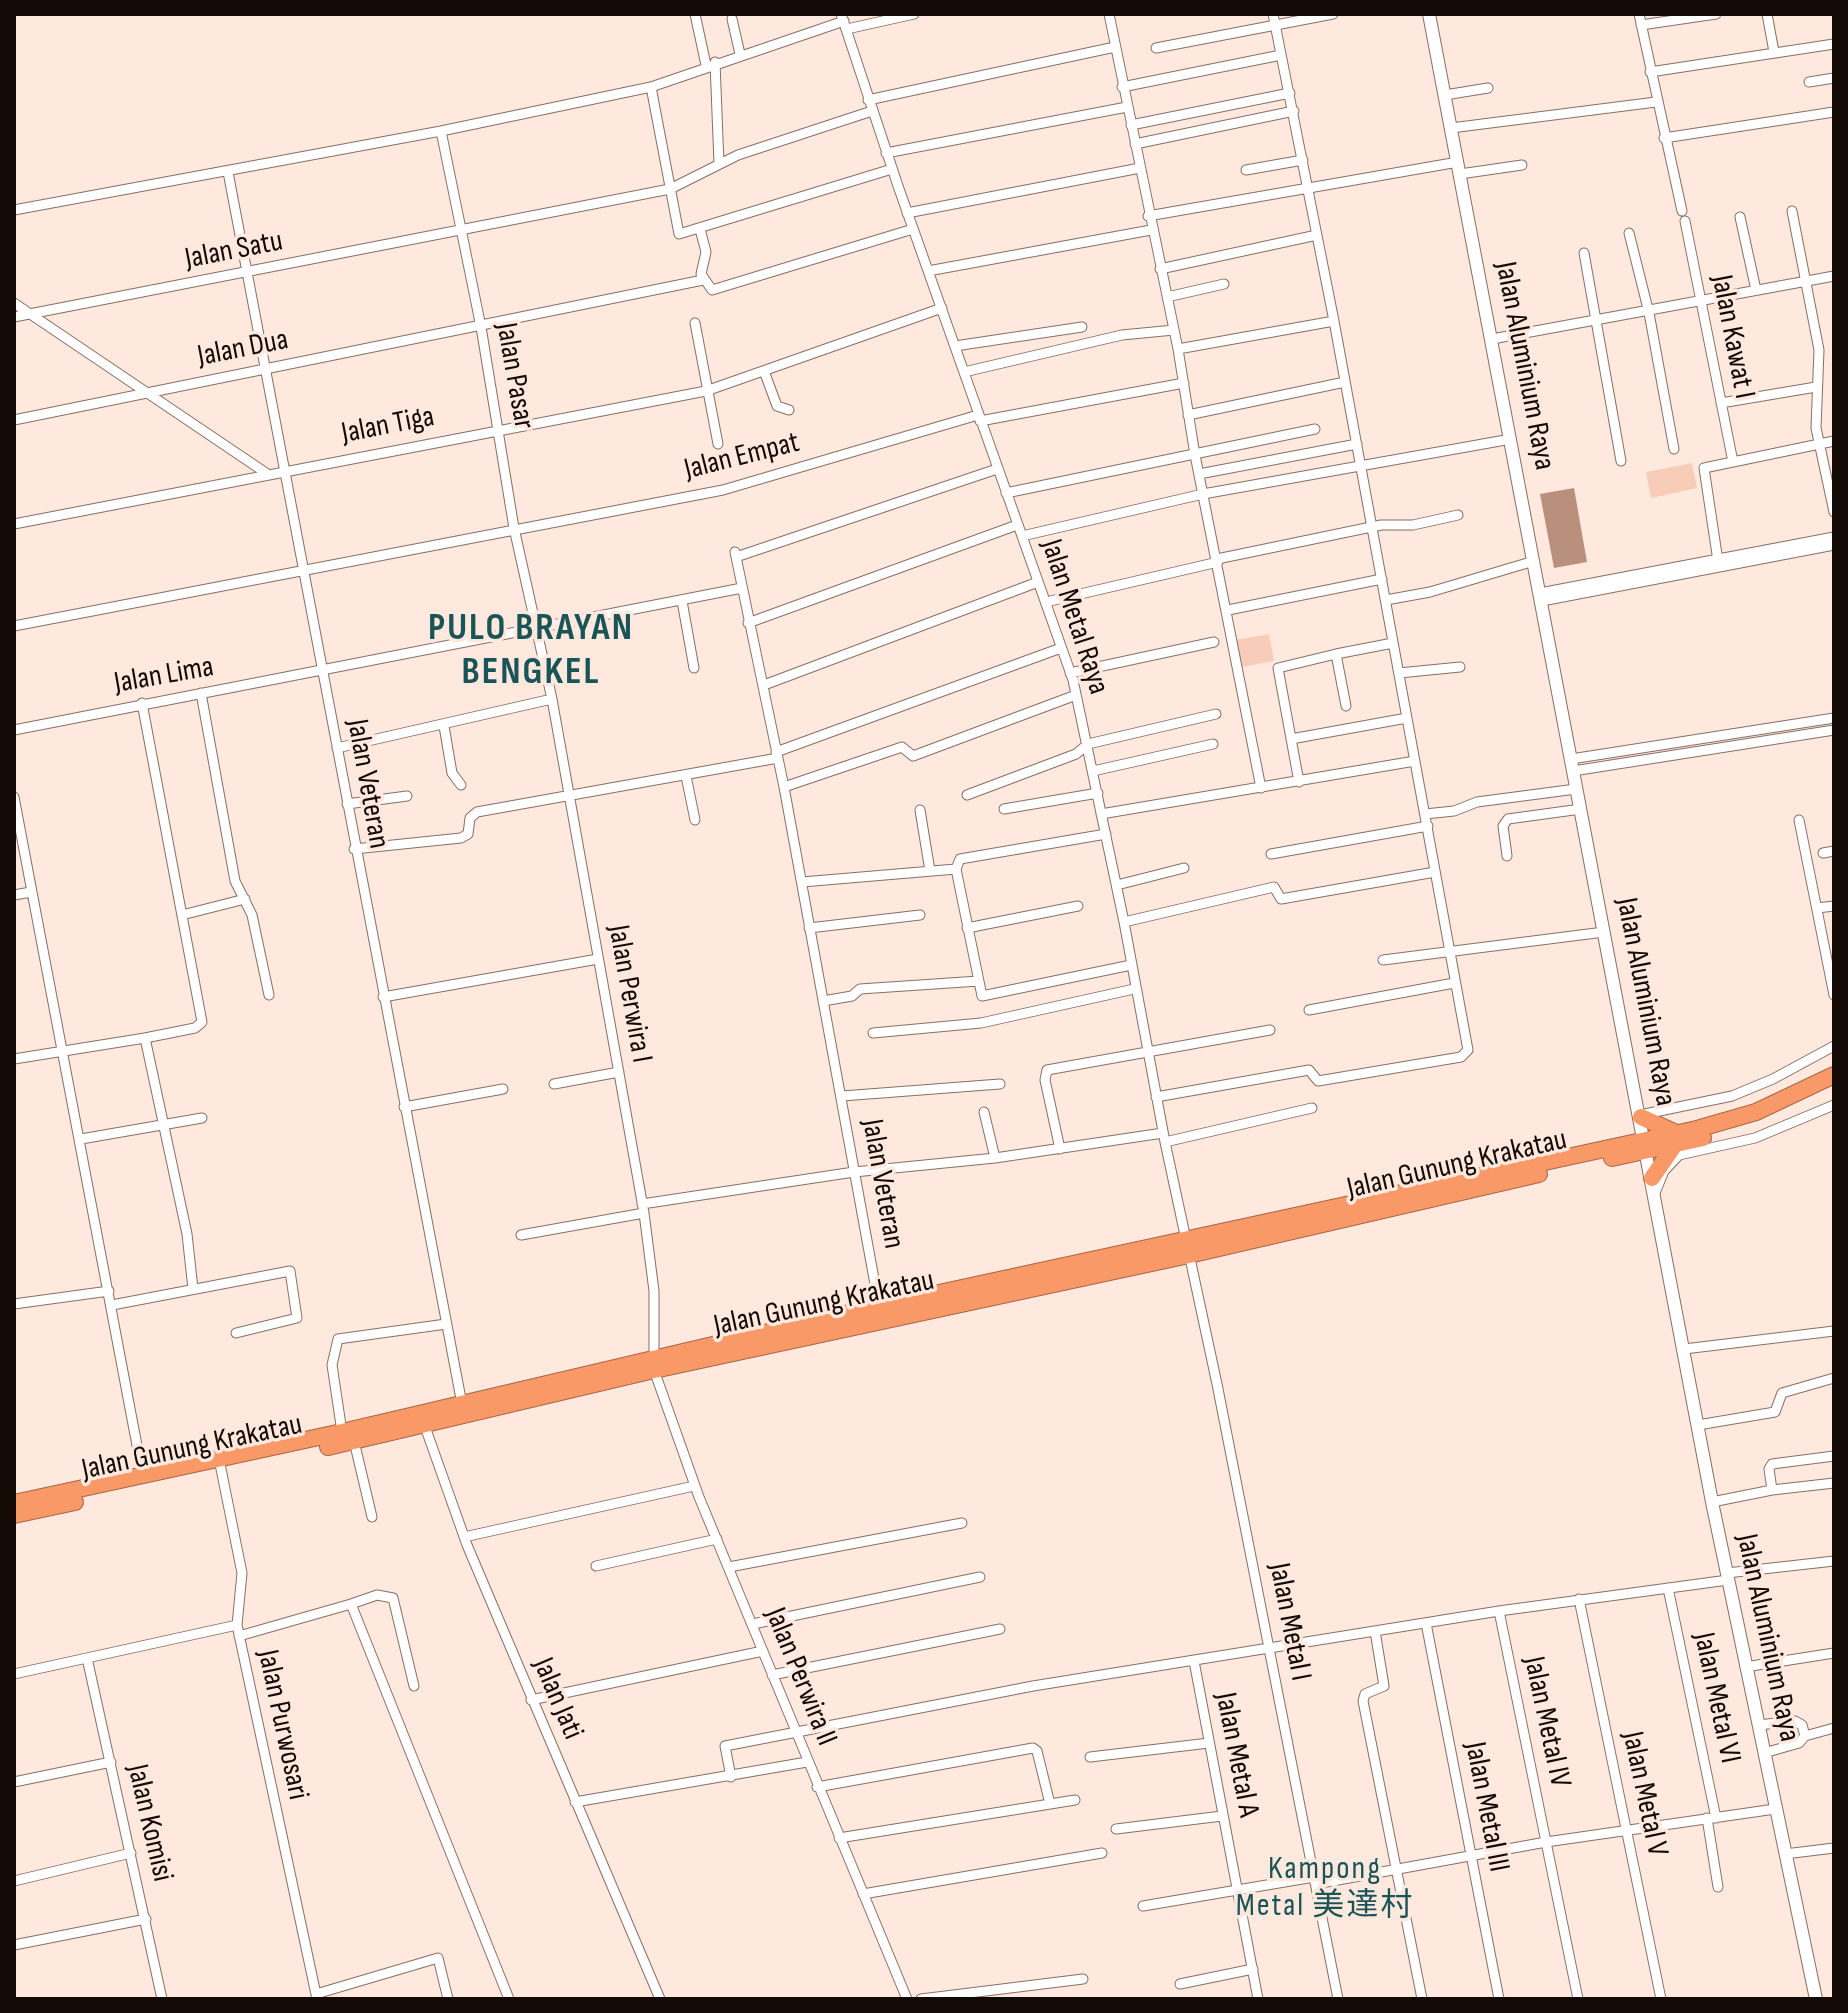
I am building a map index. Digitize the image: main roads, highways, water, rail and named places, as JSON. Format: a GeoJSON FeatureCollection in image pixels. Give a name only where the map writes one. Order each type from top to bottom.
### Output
{"type":"FeatureCollection","features":[{"type":"Feature","properties":{"kind":"highway"},"geometry":{"type":"LineString","coordinates":[[1654,1186],[1676,1139],[1756,1112],[1834,1075]]}},
{"type":"Feature","properties":{"kind":"highway"},"geometry":{"type":"LineString","coordinates":[[1640,1116],[1676,1139],[1755,1121],[1834,1086]]}},
{"type":"Feature","properties":{"kind":"highway","name":"Jalan Gunung Krakatau"},"geometry":{"type":"LineString","coordinates":[[423,1420],[462,1404],[1676,1139]]}},
{"type":"Feature","properties":{"kind":"highway","name":"Jalan Gunung Krakatau"},"geometry":{"type":"LineString","coordinates":[[14,1515],[423,1420],[879,1306],[1187,1247]]}},
{"type":"Feature","properties":{"kind":"highway","name":"Jalan Gunung Krakatau"},"geometry":{"type":"LineString","coordinates":[[14,1503],[220,1465]]}},
{"type":"Feature","properties":{"kind":"main road","name":"Jalan Aluminium Raya"},"geometry":{"type":"LineString","coordinates":[[1429,14],[1712,1502],[1816,1999]]}},
{"type":"Feature","properties":{"kind":"district","name":"PULO BRAYAN BENGKEL"},"geometry":{"type":"Point","coordinates":[531,651]}},
{"type":"Feature","properties":{"kind":"district","name":"Kampong Metal 美達村"},"geometry":{"type":"Point","coordinates":[1325,1888]}}]}
